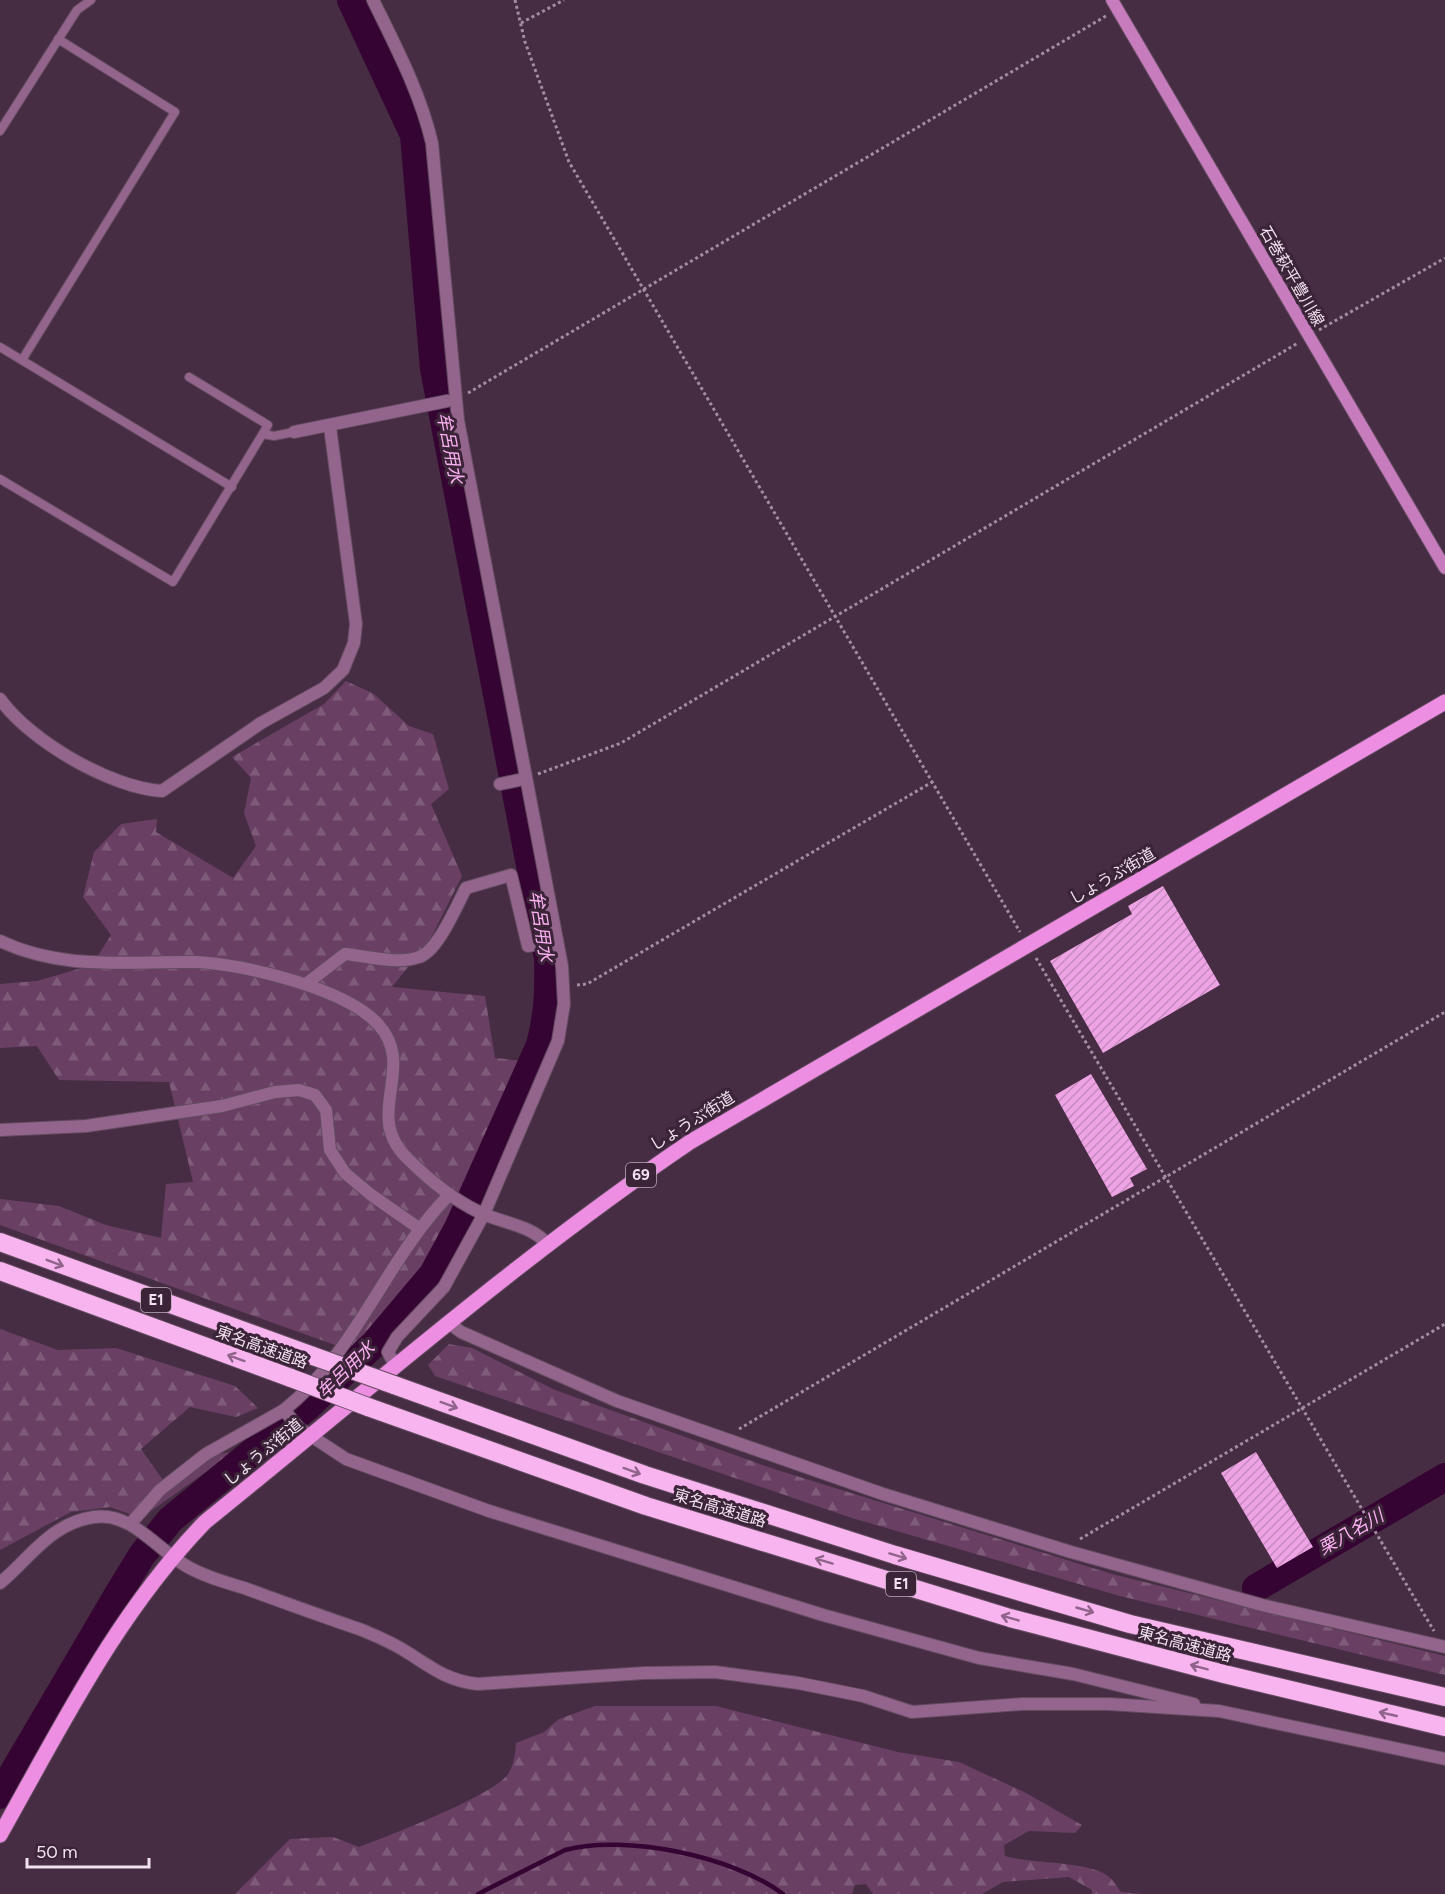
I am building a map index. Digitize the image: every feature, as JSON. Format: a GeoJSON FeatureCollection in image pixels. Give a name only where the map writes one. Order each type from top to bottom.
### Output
{"type":"FeatureCollection","features":[{"type":"Feature","properties":{"kind":"highway","name":"東名高速道路"},"geometry":{"type":"LineString","coordinates":[[0,1242],[313,1356],[395,1376],[645,1476],[906,1558],[1131,1624],[1445,1697]]}},
{"type":"Feature","properties":{"kind":"highway","name":"東名高速道路"},"geometry":{"type":"LineString","coordinates":[[0,1271],[368,1407],[646,1506],[1010,1618],[1235,1677],[1445,1726]]}},
{"type":"Feature","properties":{"kind":"main road","name":"石巻萩平豊川線"},"geometry":{"type":"LineString","coordinates":[[1115,5],[1445,568]]}},
{"type":"Feature","properties":{"kind":"main road","name":"しょうぶ街道"},"geometry":{"type":"LineString","coordinates":[[0,1835],[93,1670],[166,1553],[205,1522],[305,1432],[395,1376],[449,1323],[548,1244],[622,1187],[690,1142],[1445,702]]}},
{"type":"Feature","properties":{"kind":"street"},"geometry":{"type":"LineString","coordinates":[[373,0],[415,85],[425,112],[432,143],[451,400],[496,611],[521,779],[563,986],[563,1022],[558,1041],[481,1213],[444,1287],[397,1337],[388,1352],[395,1376]]}},
{"type":"Feature","properties":{"kind":"street"},"geometry":{"type":"LineString","coordinates":[[294,432],[330,427],[451,400]]}},
{"type":"Feature","properties":{"kind":"street"},"geometry":{"type":"LineString","coordinates":[[0,699],[50,747],[76,762],[145,790],[162,791],[261,723],[324,688],[343,670],[354,643],[356,624],[330,427]]}},
{"type":"Feature","properties":{"kind":"street"},"geometry":{"type":"LineString","coordinates":[[500,784],[521,779]]}},
{"type":"Feature","properties":{"kind":"street"},"geometry":{"type":"LineString","coordinates":[[306,984],[345,954],[399,959],[421,957],[439,939],[466,888],[511,874],[528,946],[554,941]]}},
{"type":"Feature","properties":{"kind":"street"},"geometry":{"type":"LineString","coordinates":[[0,941],[72,962],[197,962],[225,966],[306,984],[348,1000],[377,1023],[391,1042],[394,1061],[387,1118],[390,1135],[405,1156],[451,1196],[481,1213],[539,1234],[548,1244]]}},
{"type":"Feature","properties":{"kind":"street"},"geometry":{"type":"LineString","coordinates":[[0,1130],[86,1126],[222,1106],[275,1092],[299,1090],[315,1095],[326,1110],[330,1150],[345,1173],[420,1229]]}},
{"type":"Feature","properties":{"kind":"street"},"geometry":{"type":"LineString","coordinates":[[135,1527],[160,1490],[206,1454],[285,1412],[348,1336],[420,1229],[451,1196]]}},
{"type":"Feature","properties":{"kind":"street"},"geometry":{"type":"LineString","coordinates":[[449,1323],[461,1332],[617,1401],[727,1442],[883,1494],[1071,1552],[1263,1605],[1441,1642]]}},
{"type":"Feature","properties":{"kind":"street"},"geometry":{"type":"LineString","coordinates":[[285,1412],[305,1432],[345,1459],[489,1511],[812,1612],[979,1658],[1073,1674],[1157,1693],[1218,1711],[1445,1759]]}},
{"type":"Feature","properties":{"kind":"street"},"geometry":{"type":"LineString","coordinates":[[0,1584],[22,1564],[39,1543],[64,1526],[94,1517],[113,1517],[135,1527],[166,1553],[198,1572],[385,1640],[438,1674],[458,1682],[478,1684],[644,1673],[715,1672],[831,1689],[863,1696],[912,1712],[1022,1704],[1109,1704],[1218,1711]]}},
{"type":"Feature","properties":{"kind":"lane"},"geometry":{"type":"LineString","coordinates":[[0,131],[76,10],[91,0]]}},
{"type":"Feature","properties":{"kind":"lane"},"geometry":{"type":"LineString","coordinates":[[22,360],[175,112],[58,39]]}},
{"type":"Feature","properties":{"kind":"lane"},"geometry":{"type":"LineString","coordinates":[[0,348],[232,488]]}},
{"type":"Feature","properties":{"kind":"lane"},"geometry":{"type":"LineString","coordinates":[[0,479],[173,582],[232,488],[268,425],[189,377]]}},
{"type":"Feature","properties":{"kind":"lane"},"geometry":{"type":"LineString","coordinates":[[263,434],[274,436],[294,432]]}},
{"type":"Feature","properties":{"kind":"path"},"geometry":{"type":"LineString","coordinates":[[515,0],[525,42],[570,162],[1028,945],[1441,1642]]}},
{"type":"Feature","properties":{"kind":"path"},"geometry":{"type":"LineString","coordinates":[[521,23],[564,0]]}},
{"type":"Feature","properties":{"kind":"path"},"geometry":{"type":"LineString","coordinates":[[451,400],[645,289],[1115,5]]}},
{"type":"Feature","properties":{"kind":"path"},"geometry":{"type":"LineString","coordinates":[[521,779],[621,743],[1445,258]]}},
{"type":"Feature","properties":{"kind":"path"},"geometry":{"type":"LineString","coordinates":[[563,986],[587,984],[934,781]]}},
{"type":"Feature","properties":{"kind":"path"},"geometry":{"type":"LineString","coordinates":[[727,1442],[732,1433],[1445,1012]]}},
{"type":"Feature","properties":{"kind":"path"},"geometry":{"type":"LineString","coordinates":[[1071,1552],[1074,1543],[1445,1324]]}},
{"type":"Feature","properties":{"kind":"green space"},"geometry":{"type":"Polygon","coordinates":[[[346,681],[374,694],[409,726],[433,734],[449,789],[431,804],[462,876],[430,940],[392,987],[485,996],[495,1058],[523,1061],[471,1177],[429,1258],[404,1295],[378,1326],[349,1350],[0,1225],[0,1199],[59,1206],[106,1225],[161,1238],[166,1184],[193,1182],[169,1082],[59,1080],[37,1046],[0,1048],[0,984],[37,981],[92,965],[111,935],[83,897],[94,852],[121,824],[157,819],[156,832],[233,878],[256,846],[244,813],[251,778],[232,757],[324,704],[346,681]]]}},
{"type":"Feature","properties":{"kind":"green space"},"geometry":{"type":"Polygon","coordinates":[[[0,1329],[58,1350],[116,1348],[235,1386],[258,1408],[236,1417],[190,1407],[141,1449],[165,1483],[216,1454],[234,1452],[141,1518],[110,1507],[71,1512],[0,1550],[0,1329]]]}},
{"type":"Feature","properties":{"kind":"green space"},"geometry":{"type":"Polygon","coordinates":[[[449,1344],[472,1348],[555,1390],[774,1469],[1112,1574],[1445,1656],[1445,1675],[1120,1596],[852,1518],[435,1376],[428,1365],[449,1344]]]}},
{"type":"Feature","properties":{"kind":"green space"},"geometry":{"type":"Polygon","coordinates":[[[595,1706],[716,1706],[898,1752],[959,1762],[1026,1793],[1082,1825],[1075,1833],[1029,1831],[1004,1845],[1005,1856],[1089,1868],[1109,1877],[1121,1892],[1143,1894],[1092,1894],[1092,1890],[1069,1877],[1003,1882],[982,1894],[873,1894],[866,1884],[855,1885],[852,1894],[235,1894],[290,1839],[333,1837],[359,1847],[462,1804],[498,1783],[508,1774],[513,1763],[516,1743],[544,1732],[559,1719],[595,1706]]]}},
{"type":"Feature","properties":{"kind":"building"},"geometry":{"type":"Polygon","coordinates":[[[1163,886],[1220,985],[1103,1053],[1050,961],[1132,914],[1128,906],[1163,886]]]}},
{"type":"Feature","properties":{"kind":"building"},"geometry":{"type":"Polygon","coordinates":[[[1091,1074],[1147,1169],[1130,1178],[1134,1186],[1112,1197],[1055,1095],[1091,1074]]]}},
{"type":"Feature","properties":{"kind":"building"},"geometry":{"type":"Polygon","coordinates":[[[1256,1452],[1313,1547],[1277,1568],[1221,1473],[1256,1452]]]}},
{"type":"Feature","properties":{"kind":"waterway","name":"牟呂用水"},"geometry":{"type":"LineString","coordinates":[[0,1795],[142,1555],[170,1520],[306,1408],[374,1344],[433,1274],[458,1228],[543,1034],[547,1002],[548,958],[434,369],[414,135],[351,0]]}},
{"type":"Feature","properties":{"kind":"waterway","name":"栗八名川"},"geometry":{"type":"LineString","coordinates":[[1256,1588],[1445,1477]]}},
{"type":"Feature","properties":{"kind":"waterway"},"geometry":{"type":"LineString","coordinates":[[478,1894],[565,1850],[617,1845],[647,1847],[708,1859],[762,1881],[783,1894]]}}]}
